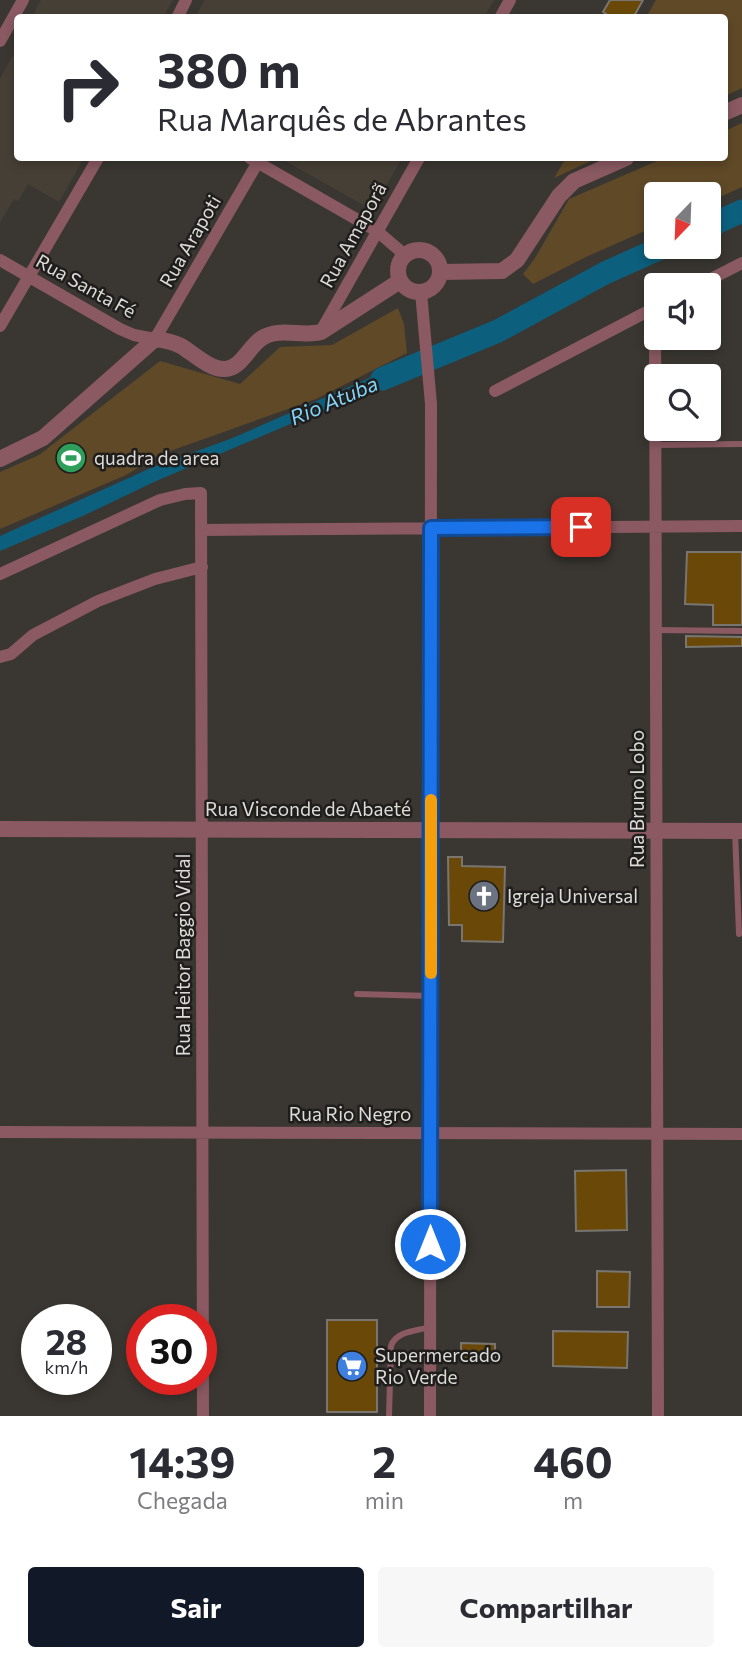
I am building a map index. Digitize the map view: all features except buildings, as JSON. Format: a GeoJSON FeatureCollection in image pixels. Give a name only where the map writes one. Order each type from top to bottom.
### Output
{"type":"FeatureCollection","features":[{"type":"Feature","properties":{"kind":"street"},"geometry":{"type":"LineString","coordinates":[[0,41],[23,0]]}},
{"type":"Feature","properties":{"kind":"street"},"geometry":{"type":"LineString","coordinates":[[0,326],[96,161]]}},
{"type":"Feature","properties":{"kind":"street","name":"Rua Arapoti"},"geometry":{"type":"LineString","coordinates":[[155,339],[253,161]]}},
{"type":"Feature","properties":{"kind":"street"},"geometry":{"type":"LineString","coordinates":[[256,161],[377,231],[405,255]]}},
{"type":"Feature","properties":{"kind":"street","name":"Rua Amaporã"},"geometry":{"type":"LineString","coordinates":[[321,331],[417,161]]}},
{"type":"Feature","properties":{"kind":"street"},"geometry":{"type":"LineString","coordinates":[[440,272],[502,271],[517,260],[559,196],[574,181],[619,161]]}},
{"type":"Feature","properties":{"kind":"street"},"geometry":{"type":"LineString","coordinates":[[425,250],[436,258],[440,272],[432,287],[422,292],[409,290],[400,281],[398,267],[405,255],[411,251],[425,250]]}},
{"type":"Feature","properties":{"kind":"street","name":"Rua Santa Fé"},"geometry":{"type":"LineString","coordinates":[[0,260],[120,329],[155,339]]}},
{"type":"Feature","properties":{"kind":"street"},"geometry":{"type":"LineString","coordinates":[[721,274],[742,263]]}},
{"type":"Feature","properties":{"kind":"street"},"geometry":{"type":"LineString","coordinates":[[0,459],[43,438],[155,339],[179,345],[215,368],[225,370],[235,366],[260,339],[271,334],[309,335],[321,331],[400,281]]}},
{"type":"Feature","properties":{"kind":"street"},"geometry":{"type":"LineString","coordinates":[[422,292],[431,404],[430,1416]]}},
{"type":"Feature","properties":{"kind":"street"},"geometry":{"type":"LineString","coordinates":[[495,391],[644,314]]}},
{"type":"Feature","properties":{"kind":"street","name":"Rua Bruno Lobo"},"geometry":{"type":"LineString","coordinates":[[656,350],[658,1416]]}},
{"type":"Feature","properties":{"kind":"street","name":"Rua Heitor Baggio Vidal"},"geometry":{"type":"LineString","coordinates":[[0,574],[160,500],[201,493],[204,1416]]}},
{"type":"Feature","properties":{"kind":"street"},"geometry":{"type":"LineString","coordinates":[[201,530],[742,526]]}},
{"type":"Feature","properties":{"kind":"street"},"geometry":{"type":"LineString","coordinates":[[0,657],[11,654],[33,635],[98,601],[155,579],[202,567]]}},
{"type":"Feature","properties":{"kind":"street","name":"Rua Visconde de Abaeté"},"geometry":{"type":"LineString","coordinates":[[0,829],[738,831]]}},
{"type":"Feature","properties":{"kind":"street","name":"Rua Rio Negro"},"geometry":{"type":"LineString","coordinates":[[0,1132],[742,1135]]}},
{"type":"Feature","properties":{"kind":"lane"},"geometry":{"type":"LineString","coordinates":[[656,445],[742,444]]}},
{"type":"Feature","properties":{"kind":"lane"},"geometry":{"type":"LineString","coordinates":[[656,630],[742,631]]}},
{"type":"Feature","properties":{"kind":"lane"},"geometry":{"type":"LineString","coordinates":[[738,831],[739,934]]}},
{"type":"Feature","properties":{"kind":"lane"},"geometry":{"type":"LineString","coordinates":[[358,994],[431,996]]}},
{"type":"Feature","properties":{"kind":"lane"},"geometry":{"type":"LineString","coordinates":[[389,1416],[393,1340],[398,1336],[430,1327]]}},
{"type":"Feature","properties":{"kind":"shaded area"},"geometry":{"type":"Polygon","coordinates":[[[41,0],[173,0],[165,14],[35,14],[41,0]]]}},
{"type":"Feature","properties":{"kind":"shaded area"},"geometry":{"type":"Polygon","coordinates":[[[205,0],[494,0],[486,14],[197,14],[205,0]]]}},
{"type":"Feature","properties":{"kind":"shaded area"},"geometry":{"type":"Polygon","coordinates":[[[656,0],[742,0],[742,88],[728,95],[728,14],[648,14],[656,0]]]}},
{"type":"Feature","properties":{"kind":"shaded area"},"geometry":{"type":"Polygon","coordinates":[[[14,56],[14,161],[82,161],[59,202],[28,184],[18,201],[14,199],[0,223],[0,79],[14,56]]]}},
{"type":"Feature","properties":{"kind":"shaded area"},"geometry":{"type":"Polygon","coordinates":[[[742,123],[742,187],[721,197],[721,182],[644,182],[644,231],[533,284],[523,274],[569,199],[657,161],[728,161],[728,130],[742,123]]]}},
{"type":"Feature","properties":{"kind":"shaded area"},"geometry":{"type":"Polygon","coordinates":[[[285,161],[400,161],[372,210],[285,161]]]}},
{"type":"Feature","properties":{"kind":"shaded area"},"geometry":{"type":"Polygon","coordinates":[[[564,161],[591,161],[554,178],[564,161]]]}},
{"type":"Feature","properties":{"kind":"shaded area"},"geometry":{"type":"Polygon","coordinates":[[[398,308],[404,324],[407,353],[316,399],[159,455],[126,475],[0,529],[0,472],[39,455],[160,361],[240,384],[280,347],[332,345],[398,308]]]}},
{"type":"Feature","properties":{"kind":"water"},"geometry":{"type":"Polygon","coordinates":[[[411,356],[410,373],[0,551],[0,536],[153,467],[230,439],[365,380],[411,356]]]}},
{"type":"Feature","properties":{"kind":"waterway","name":"Rio Atuba"},"geometry":{"type":"LineString","coordinates":[[721,221],[742,211]]}},
{"type":"Feature","properties":{"kind":"waterway","name":"Rio Atuba"},"geometry":{"type":"LineString","coordinates":[[382,379],[498,331],[605,273],[644,256]]}},
{"type":"Feature","properties":{"kind":"slow traffic"},"geometry":{"type":"LineString","coordinates":[[431,800],[431,973]]}},
{"type":"Feature","properties":{"kind":"place","name":"quadra de area"},"geometry":{"type":"Point","coordinates":[71,458]}},
{"type":"Feature","properties":{"kind":"place","name":"Igreja Universal"},"geometry":{"type":"Point","coordinates":[484,896]}},
{"type":"Feature","properties":{"kind":"place","name":"Supermercado Rio Verde"},"geometry":{"type":"Point","coordinates":[352,1366]}},
{"type":"Feature","properties":{"kind":"route"},"geometry":{"type":"LineString","coordinates":[[430,1244],[431,528],[581,527]]}}]}
